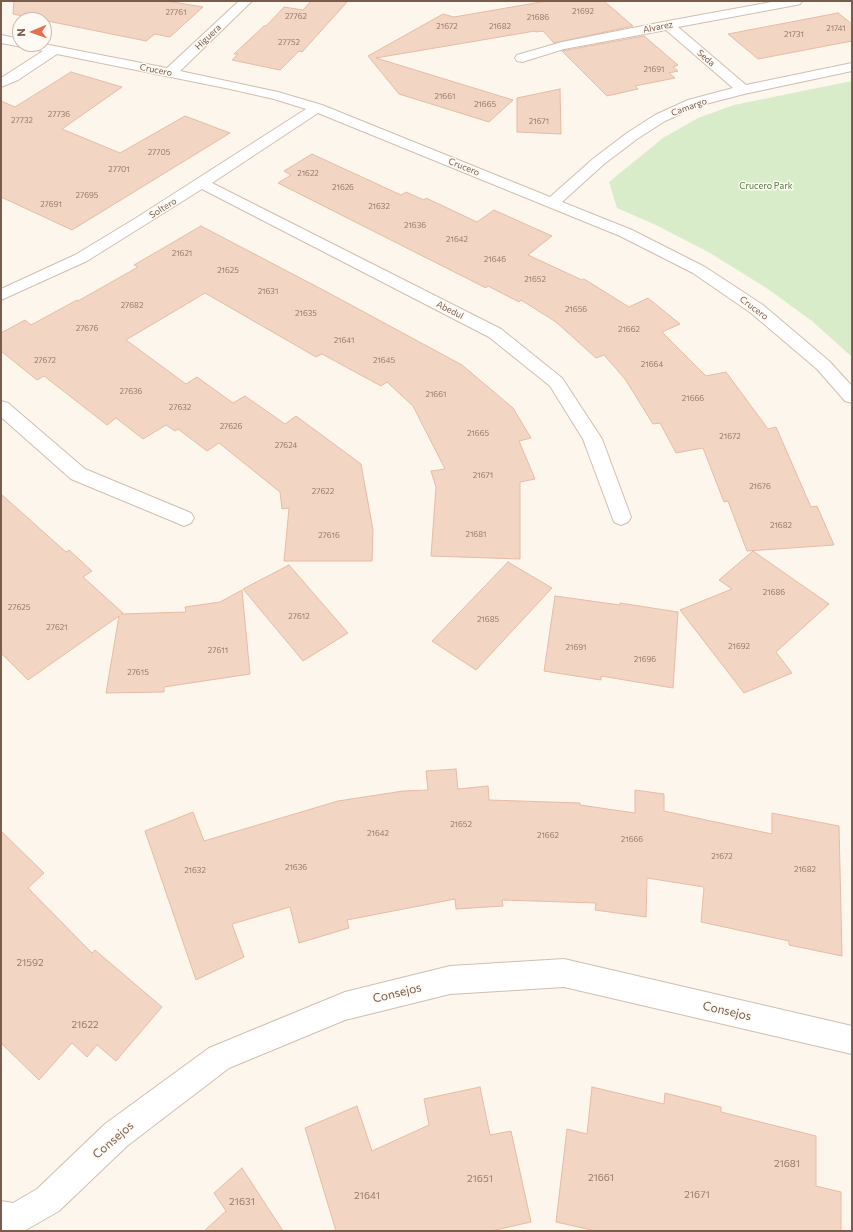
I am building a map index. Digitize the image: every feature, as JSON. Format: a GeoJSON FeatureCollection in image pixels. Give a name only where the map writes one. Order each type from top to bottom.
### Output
{"type":"FeatureCollection","features":[{"type":"Feature","properties":{"kind":"street","name":"Higuera"},"geometry":{"type":"LineString","coordinates":[[170,73],[246,1]]}},
{"type":"Feature","properties":{"kind":"street","name":"Alvarez"},"geometry":{"type":"LineString","coordinates":[[522,58],[562,46],[796,1]]}},
{"type":"Feature","properties":{"kind":"street","name":"Seda"},"geometry":{"type":"LineString","coordinates":[[668,25],[744,90]]}},
{"type":"Feature","properties":{"kind":"street"},"geometry":{"type":"LineString","coordinates":[[1,39],[12,41]]}},
{"type":"Feature","properties":{"kind":"street","name":"Crucero"},"geometry":{"type":"LineString","coordinates":[[54,50],[278,96],[317,108],[626,233],[700,270],[757,309],[823,365],[852,397]]}},
{"type":"Feature","properties":{"kind":"street"},"geometry":{"type":"LineString","coordinates":[[1,83],[13,78],[54,50]]}},
{"type":"Feature","properties":{"kind":"street","name":"Camargo"},"geometry":{"type":"LineString","coordinates":[[552,202],[627,140],[660,118],[693,103],[744,90],[852,67]]}},
{"type":"Feature","properties":{"kind":"street","name":"Soltero"},"geometry":{"type":"LineString","coordinates":[[1,295],[81,258],[201,184],[317,108]]}},
{"type":"Feature","properties":{"kind":"street","name":"Abedul"},"geometry":{"type":"LineString","coordinates":[[201,184],[495,333],[556,382],[592,439],[621,517]]}},
{"type":"Feature","properties":{"kind":"street"},"geometry":{"type":"LineString","coordinates":[[1,406],[78,474],[184,518]]}},
{"type":"Feature","properties":{"kind":"street","name":"Consejos"},"geometry":{"type":"LineString","coordinates":[[1,1217],[15,1219],[48,1200],[116,1135],[219,1058],[345,1006],[450,980],[564,973],[852,1040]]}},
{"type":"Feature","properties":{"kind":"green space","name":"Crucero Park"},"geometry":{"type":"Polygon","coordinates":[[[852,81],[852,357],[812,321],[768,289],[710,253],[656,225],[617,208],[609,182],[663,138],[698,118],[734,105],[852,81]]]}},
{"type":"Feature","properties":{"kind":"building"},"geometry":{"type":"Polygon","coordinates":[[[14,1],[167,1],[203,7],[170,37],[155,34],[146,41],[52,22],[52,12],[13,12],[14,1]]]}},
{"type":"Feature","properties":{"kind":"building"},"geometry":{"type":"Polygon","coordinates":[[[311,1],[348,1],[302,52],[299,51],[280,70],[232,60],[238,54],[234,54],[264,26],[266,26],[284,7],[303,10],[311,1]]]}},
{"type":"Feature","properties":{"kind":"building"},"geometry":{"type":"Polygon","coordinates":[[[547,1],[604,1],[633,26],[554,43],[543,31],[535,31],[376,58],[513,100],[489,122],[399,94],[368,56],[443,14],[454,17],[547,1]]]}},
{"type":"Feature","properties":{"kind":"building"},"geometry":{"type":"Polygon","coordinates":[[[838,13],[852,24],[852,41],[758,59],[728,34],[838,13]]]}},
{"type":"Feature","properties":{"kind":"building"},"geometry":{"type":"Polygon","coordinates":[[[644,36],[678,65],[673,67],[678,71],[669,73],[675,78],[635,86],[638,89],[607,96],[562,51],[644,36]]]}},
{"type":"Feature","properties":{"kind":"building"},"geometry":{"type":"Polygon","coordinates":[[[71,72],[122,87],[62,129],[120,153],[185,116],[230,133],[72,230],[1,197],[1,101],[15,107],[71,72]]]}},
{"type":"Feature","properties":{"kind":"building"},"geometry":{"type":"Polygon","coordinates":[[[560,89],[561,134],[517,132],[517,98],[560,89]]]}},
{"type":"Feature","properties":{"kind":"building"},"geometry":{"type":"Polygon","coordinates":[[[312,154],[401,195],[406,192],[424,200],[426,198],[477,222],[494,210],[552,236],[528,255],[582,280],[584,279],[629,307],[648,298],[680,324],[662,332],[706,376],[726,372],[768,429],[776,427],[811,507],[817,506],[834,545],[747,551],[728,501],[724,502],[703,448],[676,453],[660,423],[653,424],[625,379],[604,355],[596,358],[556,322],[521,300],[519,302],[488,286],[486,288],[278,183],[291,175],[284,171],[312,154]]]}},
{"type":"Feature","properties":{"kind":"building"},"geometry":{"type":"Polygon","coordinates":[[[201,226],[462,365],[513,408],[531,438],[519,441],[535,479],[520,482],[520,559],[431,556],[436,487],[431,471],[445,469],[413,406],[387,382],[381,386],[322,354],[316,357],[205,293],[126,340],[186,384],[197,377],[233,403],[245,396],[285,424],[296,416],[361,464],[373,530],[372,561],[284,561],[289,508],[282,509],[280,492],[219,443],[207,451],[178,429],[175,431],[166,425],[143,439],[116,418],[107,425],[44,376],[37,380],[1,351],[1,333],[25,320],[31,325],[77,300],[78,301],[138,267],[134,265],[201,226]]]}},
{"type":"Feature","properties":{"kind":"building"},"geometry":{"type":"Polygon","coordinates":[[[1,494],[66,552],[69,550],[92,571],[83,577],[123,613],[121,614],[186,612],[185,607],[220,602],[242,590],[250,674],[164,687],[164,692],[106,693],[119,616],[28,680],[1,653],[1,494]]]}},
{"type":"Feature","properties":{"kind":"building"},"geometry":{"type":"Polygon","coordinates":[[[753,551],[829,604],[776,652],[792,673],[744,693],[680,610],[732,589],[719,580],[753,551]]]}},
{"type":"Feature","properties":{"kind":"building"},"geometry":{"type":"Polygon","coordinates":[[[508,562],[552,588],[476,670],[432,641],[508,562]]]}},
{"type":"Feature","properties":{"kind":"building"},"geometry":{"type":"Polygon","coordinates":[[[289,565],[348,633],[303,661],[243,589],[289,565]]]}},
{"type":"Feature","properties":{"kind":"building"},"geometry":{"type":"Polygon","coordinates":[[[555,596],[620,605],[620,603],[678,612],[673,688],[601,676],[601,680],[544,671],[555,596]]]}},
{"type":"Feature","properties":{"kind":"building"},"geometry":{"type":"Polygon","coordinates":[[[456,769],[458,789],[488,786],[489,800],[580,803],[580,805],[635,813],[635,790],[664,794],[664,811],[772,834],[772,813],[839,826],[842,956],[789,945],[789,941],[701,922],[704,887],[647,878],[646,917],[595,910],[596,903],[502,900],[503,906],[456,909],[455,899],[347,920],[349,928],[299,943],[290,907],[232,924],[244,957],[196,980],[145,831],[193,812],[204,841],[338,801],[403,791],[428,790],[426,771],[456,769]]]}},
{"type":"Feature","properties":{"kind":"building"},"geometry":{"type":"Polygon","coordinates":[[[1,831],[44,873],[28,888],[92,953],[95,950],[162,1007],[116,1061],[97,1045],[87,1057],[72,1043],[39,1080],[1,1043],[1,831]]]}},
{"type":"Feature","properties":{"kind":"building"},"geometry":{"type":"Polygon","coordinates":[[[480,1087],[490,1135],[511,1131],[531,1222],[491,1231],[336,1231],[305,1128],[357,1106],[372,1151],[429,1125],[424,1099],[480,1087]]]}},
{"type":"Feature","properties":{"kind":"building"},"geometry":{"type":"Polygon","coordinates":[[[592,1087],[664,1104],[665,1093],[721,1107],[721,1112],[816,1136],[816,1186],[841,1192],[841,1231],[596,1231],[556,1222],[567,1129],[587,1134],[592,1087]]]}},
{"type":"Feature","properties":{"kind":"building"},"geometry":{"type":"Polygon","coordinates":[[[242,1168],[283,1231],[204,1231],[226,1211],[214,1193],[242,1168]]]}}]}
